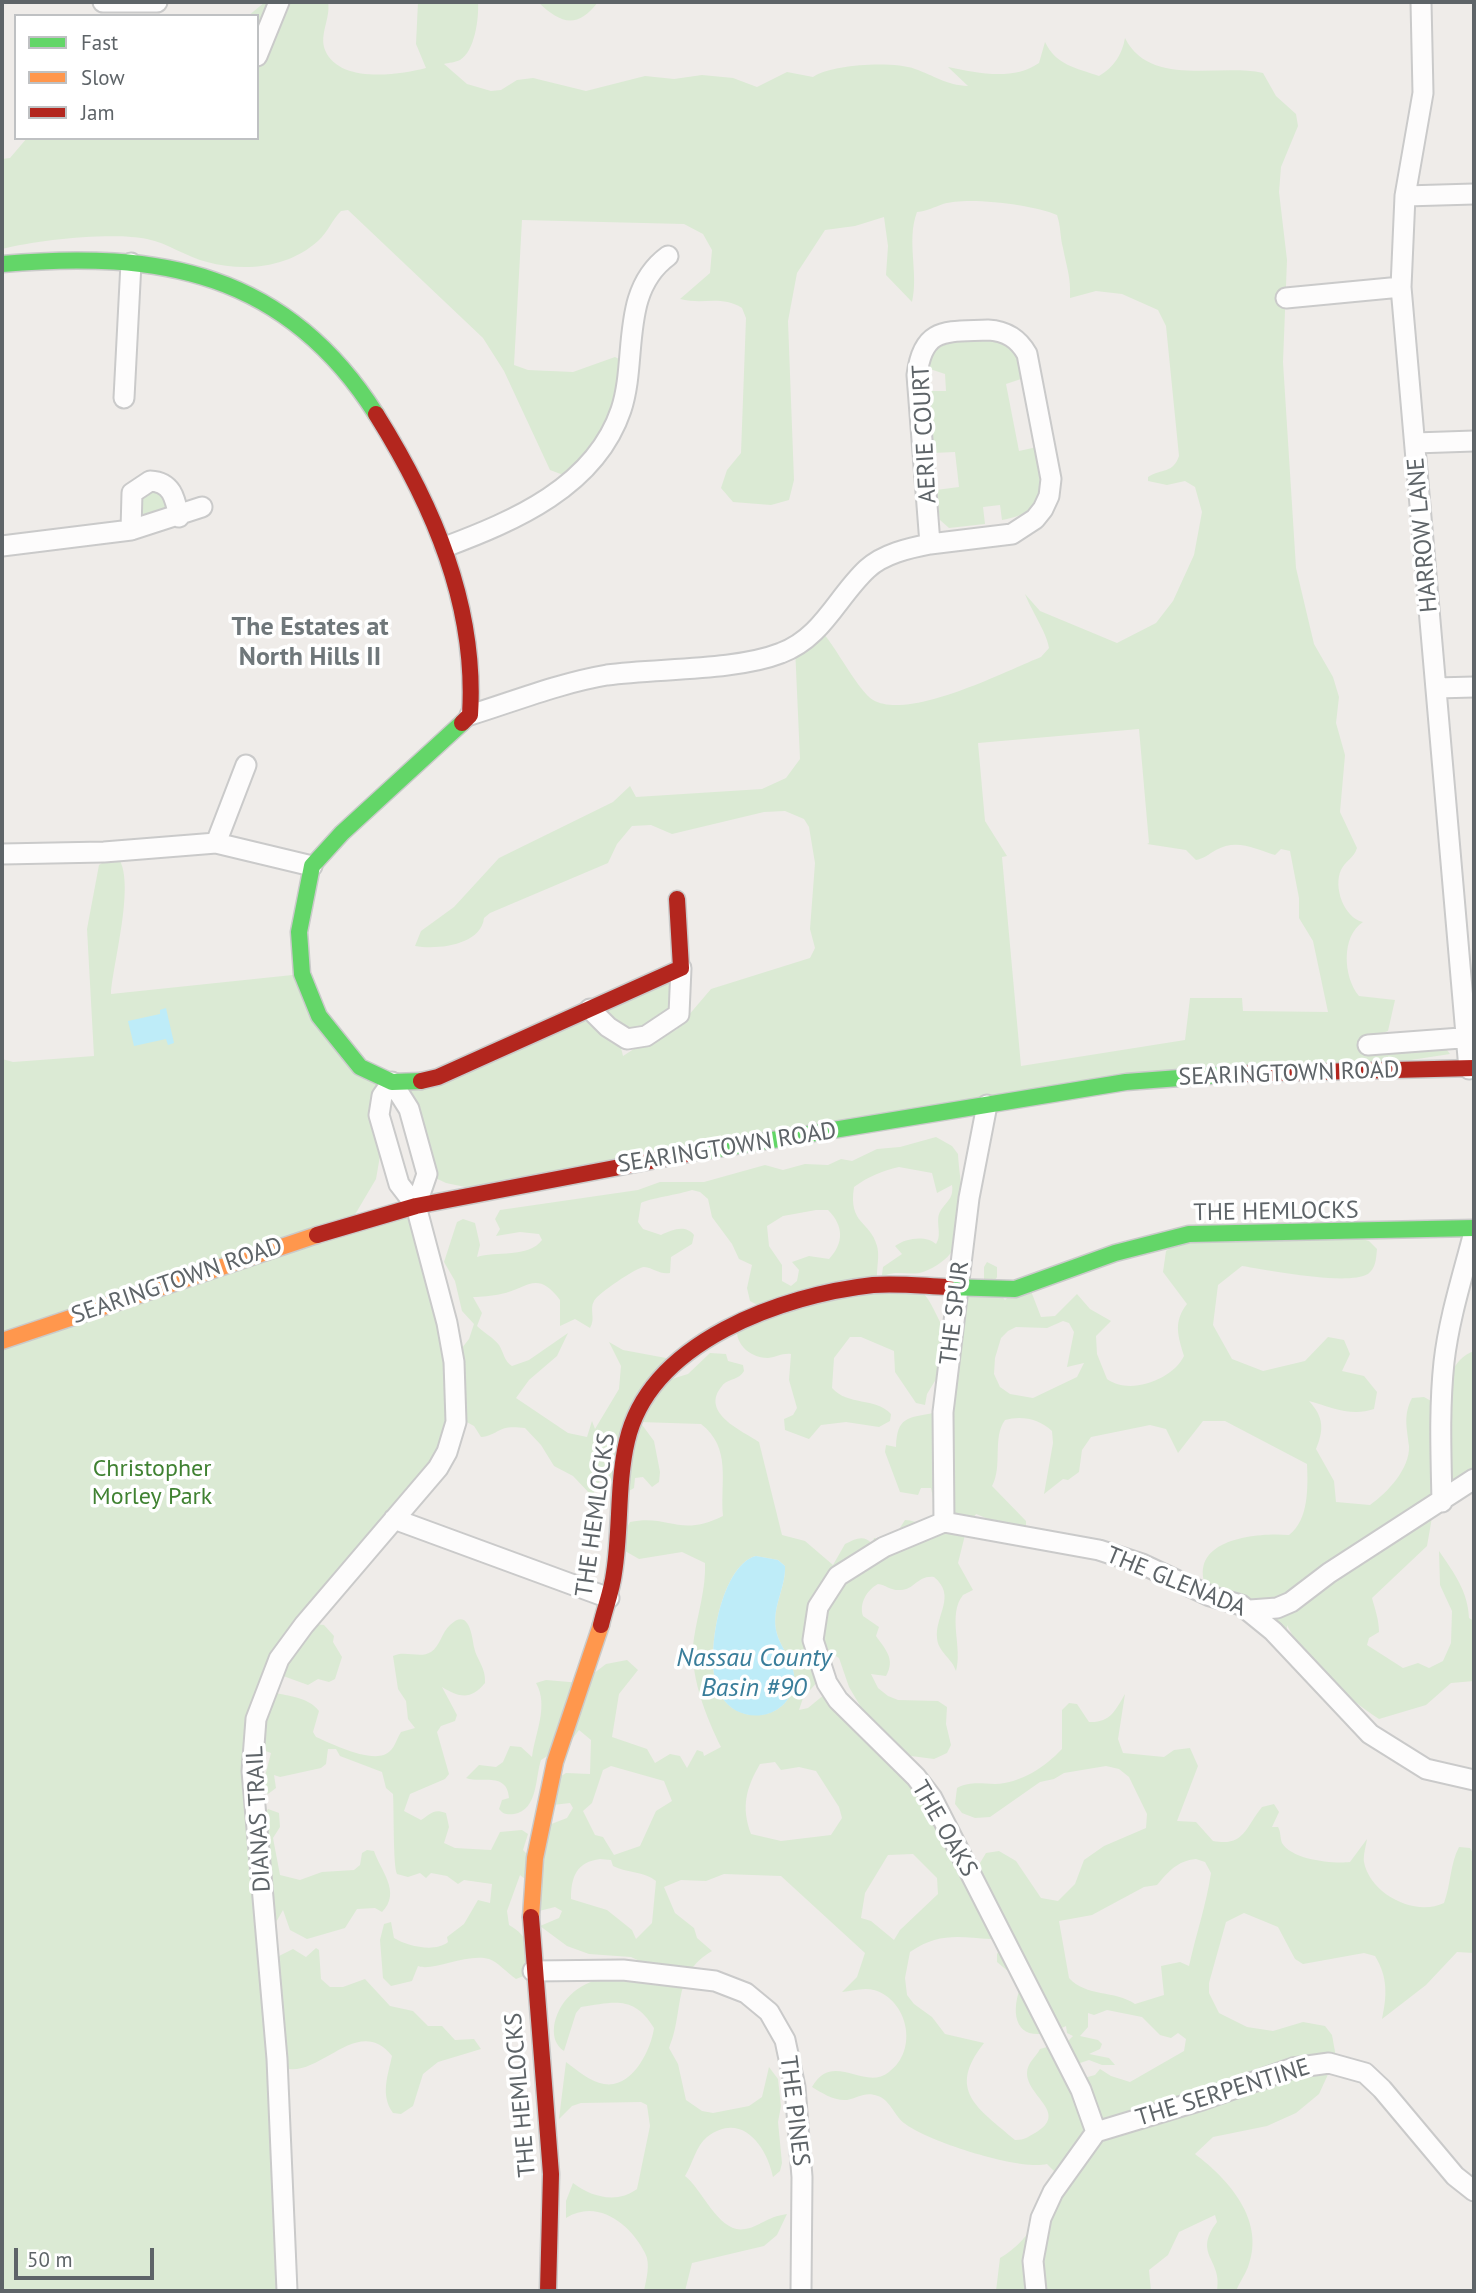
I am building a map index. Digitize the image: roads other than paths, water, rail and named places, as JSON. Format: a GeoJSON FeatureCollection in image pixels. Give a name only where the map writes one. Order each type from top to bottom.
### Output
{"type":"FeatureCollection","features":[{"type":"Feature","properties":{"kind":"street"},"geometry":{"type":"LineString","coordinates":[[103,2],[157,2]]}},
{"type":"Feature","properties":{"kind":"street"},"geometry":{"type":"LineString","coordinates":[[259,51],[279,2]]}},
{"type":"Feature","properties":{"kind":"street","name":"HARROW LANE"},"geometry":{"type":"LineString","coordinates":[[1421,2],[1423,93],[1405,196],[1401,287],[1471,1069]]}},
{"type":"Feature","properties":{"kind":"street"},"geometry":{"type":"LineString","coordinates":[[1405,196],[1474,194]]}},
{"type":"Feature","properties":{"kind":"street"},"geometry":{"type":"LineString","coordinates":[[445,547],[528,513],[567,485],[598,451],[622,407],[635,311],[645,279],[668,257]]}},
{"type":"Feature","properties":{"kind":"street"},"geometry":{"type":"LineString","coordinates":[[2,264],[89,260],[131,262],[173,270],[250,293],[276,308],[310,335],[348,376],[391,438],[445,547],[468,637],[472,671],[470,715],[393,789],[342,833],[312,866],[299,932],[302,974],[319,1016],[360,1067],[392,1082],[438,1077],[681,968]]}},
{"type":"Feature","properties":{"kind":"street"},"geometry":{"type":"LineString","coordinates":[[124,398],[131,262]]}},
{"type":"Feature","properties":{"kind":"street"},"geometry":{"type":"LineString","coordinates":[[1286,298],[1401,287]]}},
{"type":"Feature","properties":{"kind":"street","name":"AERIE COURT"},"geometry":{"type":"LineString","coordinates":[[470,715],[561,685],[607,676],[726,664],[779,654],[795,647],[819,628],[867,569],[909,548],[1012,534],[1035,519],[1049,496],[1049,461],[1027,354],[1020,341],[1001,331],[937,334],[924,346],[919,357],[917,375],[930,544]]}},
{"type":"Feature","properties":{"kind":"street"},"geometry":{"type":"LineString","coordinates":[[1415,443],[1474,441]]}},
{"type":"Feature","properties":{"kind":"street"},"geometry":{"type":"LineString","coordinates":[[131,530],[132,493],[142,483],[150,481],[170,488],[179,517]]}},
{"type":"Feature","properties":{"kind":"street"},"geometry":{"type":"LineString","coordinates":[[2,546],[131,530],[202,508]]}},
{"type":"Feature","properties":{"kind":"street"},"geometry":{"type":"LineString","coordinates":[[1436,688],[1474,687]]}},
{"type":"Feature","properties":{"kind":"street"},"geometry":{"type":"LineString","coordinates":[[216,842],[246,765]]}},
{"type":"Feature","properties":{"kind":"street"},"geometry":{"type":"LineString","coordinates":[[2,854],[104,852],[216,842],[312,866]]}},
{"type":"Feature","properties":{"kind":"street"},"geometry":{"type":"LineString","coordinates":[[590,1009],[608,1027],[627,1039],[646,1036],[679,1014],[681,968],[677,899]]}},
{"type":"Feature","properties":{"kind":"street","name":"SEARINGTOWN ROAD"},"geometry":{"type":"LineString","coordinates":[[1368,1045],[1470,1038]]}},
{"type":"Feature","properties":{"kind":"street","name":"SEARINGTOWN ROAD"},"geometry":{"type":"LineString","coordinates":[[2,1341],[288,1243],[416,1206],[623,1164],[1126,1082],[1191,1076],[1471,1069]]}},
{"type":"Feature","properties":{"kind":"street"},"geometry":{"type":"LineString","coordinates":[[392,1082],[409,1109],[426,1174],[416,1206]]}},
{"type":"Feature","properties":{"kind":"street"},"geometry":{"type":"LineString","coordinates":[[392,1082],[382,1096],[379,1115],[399,1184],[416,1206]]}},
{"type":"Feature","properties":{"kind":"street","name":"THE SPUR"},"geometry":{"type":"LineString","coordinates":[[944,1522],[943,1412],[969,1198],[987,1105]]}},
{"type":"Feature","properties":{"kind":"street","name":"DIANAS TRAIL"},"geometry":{"type":"LineString","coordinates":[[287,2291],[276,2059],[252,1771],[256,1719],[279,1659],[304,1625],[438,1468],[450,1445],[456,1422],[456,1383],[449,1333],[416,1206]]}},
{"type":"Feature","properties":{"kind":"street"},"geometry":{"type":"LineString","coordinates":[[1442,1502],[1440,1426],[1444,1361],[1454,1307],[1474,1230]]}},
{"type":"Feature","properties":{"kind":"street","name":"THE HEMLOCKS"},"geometry":{"type":"LineString","coordinates":[[548,2291],[551,2156],[533,1971],[532,1899],[535,1858],[546,1798],[609,1598],[617,1557],[627,1440],[648,1393],[672,1366],[700,1344],[733,1325],[811,1295],[875,1285],[1003,1289],[1026,1286],[1115,1253],[1189,1234],[1474,1230]]}},
{"type":"Feature","properties":{"kind":"street"},"geometry":{"type":"LineString","coordinates":[[1250,1610],[1277,1608],[1291,1602],[1329,1573],[1474,1479]]}},
{"type":"Feature","properties":{"kind":"street"},"geometry":{"type":"LineString","coordinates":[[394,1519],[609,1598]]}},
{"type":"Feature","properties":{"kind":"street","name":"THE GLENADA"},"geometry":{"type":"LineString","coordinates":[[944,1522],[1099,1549],[1250,1610],[1370,1734],[1394,1752],[1426,1769],[1474,1780]]}},
{"type":"Feature","properties":{"kind":"street","name":"THE OAKS"},"geometry":{"type":"LineString","coordinates":[[944,1522],[884,1547],[838,1576],[826,1593],[814,1621],[816,1658],[838,1700],[916,1777],[932,1798],[1081,2090],[1096,2132]]}},
{"type":"Feature","properties":{"kind":"street"},"geometry":{"type":"LineString","coordinates":[[1286,1645],[1291,1602]]}},
{"type":"Feature","properties":{"kind":"street","name":"THE PINES"},"geometry":{"type":"LineString","coordinates":[[533,1971],[623,1970],[715,1980],[746,1993],[769,2012],[785,2040],[795,2087],[802,2177],[801,2291]]}},
{"type":"Feature","properties":{"kind":"street","name":"THE SERPENTINE"},"geometry":{"type":"LineString","coordinates":[[1096,2132],[1202,2100],[1293,2068],[1318,2063],[1340,2064],[1373,2080],[1455,2176],[1474,2191]]}},
{"type":"Feature","properties":{"kind":"street"},"geometry":{"type":"LineString","coordinates":[[1036,2291],[1033,2261],[1041,2218],[1053,2192],[1096,2132]]}},
{"type":"Feature","properties":{"kind":"water"},"geometry":{"type":"Polygon","coordinates":[[[166,1008],[174,1043],[168,1045],[166,1039],[134,1046],[128,1021],[160,1014],[160,1010],[166,1008]]]}},
{"type":"Feature","properties":{"kind":"water","name":"Nassau County Basin #90"},"geometry":{"type":"Polygon","coordinates":[[[756,1556],[778,1560],[785,1566],[775,1625],[791,1664],[794,1684],[790,1696],[782,1706],[773,1712],[750,1715],[729,1706],[721,1696],[713,1663],[714,1641],[724,1597],[732,1578],[743,1563],[756,1556]]]}},
{"type":"Feature","properties":{"kind":"district","name":"The Estates at North Hills II"},"geometry":{"type":"Point","coordinates":[310,643]}},
{"type":"Feature","properties":{"kind":"park label","name":"Christopher Morley Park"},"geometry":{"type":"Point","coordinates":[152,1483]}}]}
